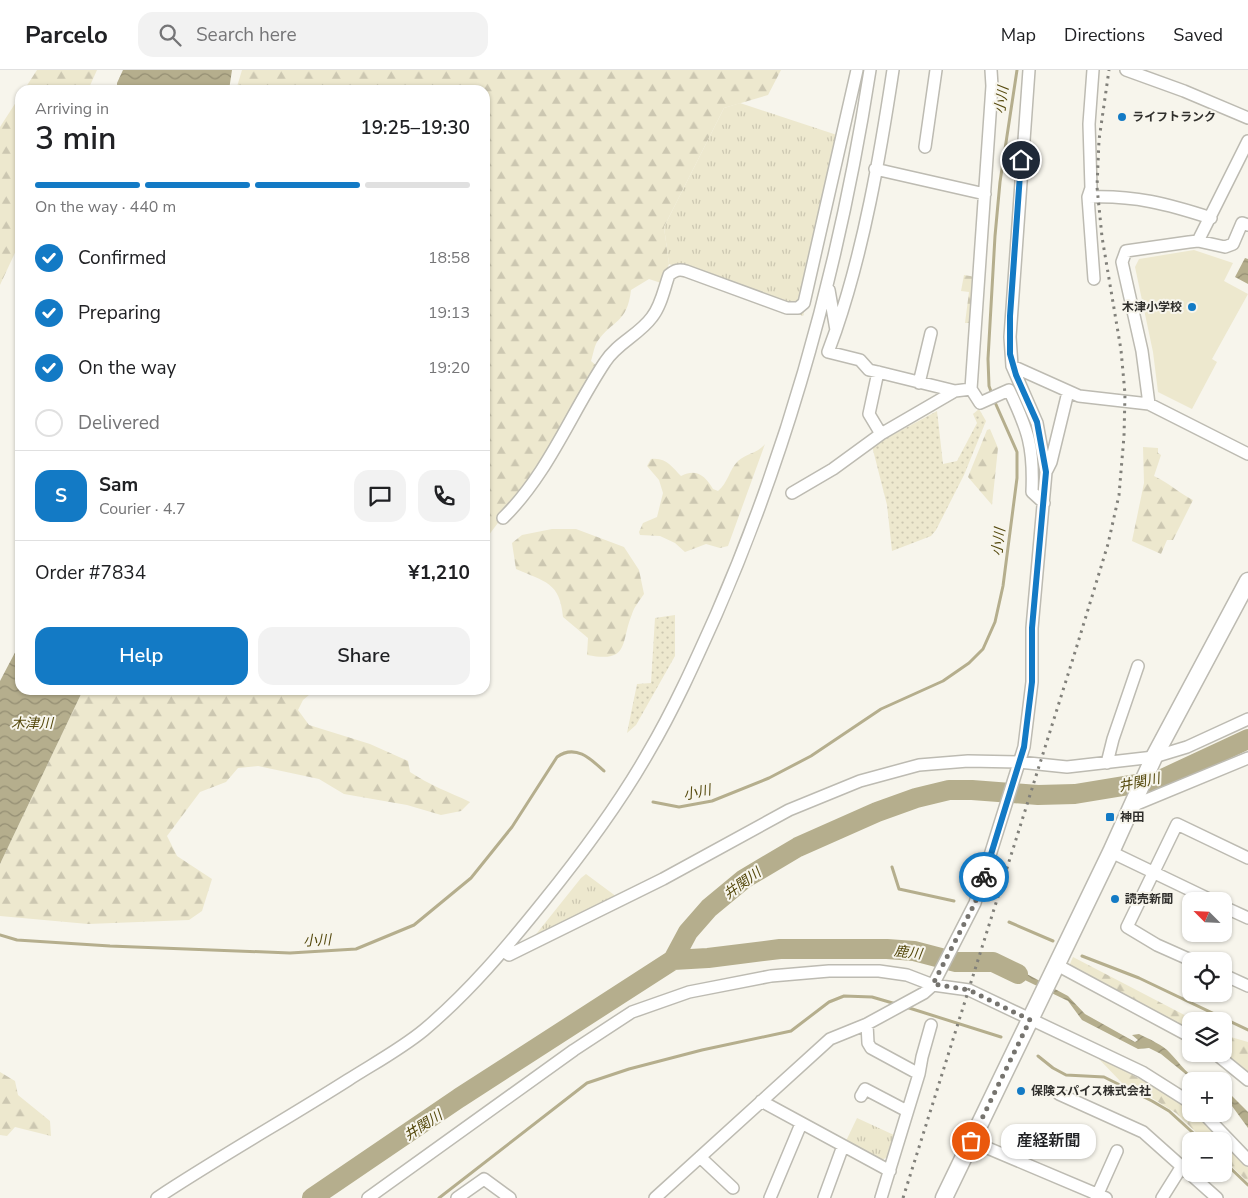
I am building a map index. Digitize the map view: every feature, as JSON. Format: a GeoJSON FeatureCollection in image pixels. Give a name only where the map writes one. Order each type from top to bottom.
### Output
{"type":"FeatureCollection","features":[{"type":"Feature","properties":{"kind":"street"},"geometry":{"type":"LineString","coordinates":[[503,518],[522,497],[558,444],[612,352],[651,319],[658,308],[669,275],[672,272],[686,271],[787,308],[798,308],[804,303],[857,70]]}},
{"type":"Feature","properties":{"kind":"street"},"geometry":{"type":"LineString","coordinates":[[157,1198],[420,1034],[482,976],[560,881],[619,800],[647,755],[678,697],[750,534],[787,428],[828,284],[856,157],[870,70]]}},
{"type":"Feature","properties":{"kind":"street"},"geometry":{"type":"LineString","coordinates":[[892,70],[876,169],[858,250],[828,352],[860,360],[869,370],[955,391],[970,389]]}},
{"type":"Feature","properties":{"kind":"street"},"geometry":{"type":"LineString","coordinates":[[925,147],[936,70]]}},
{"type":"Feature","properties":{"kind":"street"},"geometry":{"type":"LineString","coordinates":[[991,70],[992,86],[970,389],[980,403],[1009,390],[1025,424],[1033,456],[1032,492],[1044,503]]}},
{"type":"Feature","properties":{"kind":"street"},"geometry":{"type":"LineString","coordinates":[[655,1198],[830,1039],[867,1024],[924,993],[935,981],[975,903],[1024,747],[1032,682],[1032,628],[1044,503],[1046,472],[1037,422],[1012,366],[1010,354],[1010,316],[1029,70]]}},
{"type":"Feature","properties":{"kind":"street"},"geometry":{"type":"LineString","coordinates":[[1093,70],[1089,124],[1091,188],[1088,197],[1094,279]]}},
{"type":"Feature","properties":{"kind":"street"},"geometry":{"type":"LineString","coordinates":[[1126,70],[1184,91],[1248,118]]}},
{"type":"Feature","properties":{"kind":"street"},"geometry":{"type":"LineString","coordinates":[[1198,241],[1248,141]]}},
{"type":"Feature","properties":{"kind":"street"},"geometry":{"type":"LineString","coordinates":[[876,169],[984,194]]}},
{"type":"Feature","properties":{"kind":"street"},"geometry":{"type":"LineString","coordinates":[[1088,197],[1117,197],[1153,201],[1211,218]]}},
{"type":"Feature","properties":{"kind":"street"},"geometry":{"type":"LineString","coordinates":[[1149,404],[1142,351],[1122,262],[1126,251],[1198,241],[1225,247],[1233,244],[1242,223],[1248,226]]}},
{"type":"Feature","properties":{"kind":"street"},"geometry":{"type":"LineString","coordinates":[[828,284],[836,330]]}},
{"type":"Feature","properties":{"kind":"street"},"geometry":{"type":"LineString","coordinates":[[919,383],[931,332]]}},
{"type":"Feature","properties":{"kind":"street"},"geometry":{"type":"LineString","coordinates":[[1012,366],[1079,396],[1149,404],[1248,454]]}},
{"type":"Feature","properties":{"kind":"street"},"geometry":{"type":"LineString","coordinates":[[878,372],[869,414],[881,434]]}},
{"type":"Feature","properties":{"kind":"street"},"geometry":{"type":"LineString","coordinates":[[792,493],[834,470],[881,434],[955,391]]}},
{"type":"Feature","properties":{"kind":"street"},"geometry":{"type":"LineString","coordinates":[[1046,472],[1053,456],[1068,392]]}},
{"type":"Feature","properties":{"kind":"street"},"geometry":{"type":"LineString","coordinates":[[944,1198],[1111,852],[1153,760],[1248,581]]}},
{"type":"Feature","properties":{"kind":"street"},"geometry":{"type":"LineString","coordinates":[[1107,763],[1113,739],[1138,666]]}},
{"type":"Feature","properties":{"kind":"street"},"geometry":{"type":"LineString","coordinates":[[503,951],[509,955],[663,879],[789,810],[829,792],[860,781],[919,765],[986,760],[1017,767],[1052,767],[1153,760],[1187,747],[1248,719]]}},
{"type":"Feature","properties":{"kind":"street"},"geometry":{"type":"LineString","coordinates":[[1135,799],[1248,758]]}},
{"type":"Feature","properties":{"kind":"street"},"geometry":{"type":"LineString","coordinates":[[1182,956],[1157,945],[1127,927],[1177,824],[1248,858]]}},
{"type":"Feature","properties":{"kind":"street"},"geometry":{"type":"LineString","coordinates":[[1111,852],[1194,892]]}},
{"type":"Feature","properties":{"kind":"street"},"geometry":{"type":"LineString","coordinates":[[1232,910],[1248,918]]}},
{"type":"Feature","properties":{"kind":"street"},"geometry":{"type":"LineString","coordinates":[[1055,968],[1182,1032]]}},
{"type":"Feature","properties":{"kind":"street"},"geometry":{"type":"LineString","coordinates":[[368,1198],[632,1012],[665,999],[746,980],[829,971],[879,970],[969,990],[1032,1016],[1142,1072],[1182,1097]]}},
{"type":"Feature","properties":{"kind":"street"},"geometry":{"type":"LineString","coordinates":[[1232,979],[1248,986]]}},
{"type":"Feature","properties":{"kind":"street"},"geometry":{"type":"LineString","coordinates":[[867,1024],[868,1043],[871,1048],[919,1074]]}},
{"type":"Feature","properties":{"kind":"street"},"geometry":{"type":"LineString","coordinates":[[881,1198],[919,1074],[931,1025]]}},
{"type":"Feature","properties":{"kind":"street"},"geometry":{"type":"LineString","coordinates":[[1226,1062],[1248,1080]]}},
{"type":"Feature","properties":{"kind":"street"},"geometry":{"type":"LineString","coordinates":[[860,1096],[865,1089],[908,1111]]}},
{"type":"Feature","properties":{"kind":"street"},"geometry":{"type":"LineString","coordinates":[[1059,1094],[1143,1132],[1182,1166],[1162,1198]]}},
{"type":"Feature","properties":{"kind":"street"},"geometry":{"type":"LineString","coordinates":[[761,1101],[890,1171]]}},
{"type":"Feature","properties":{"kind":"street"},"geometry":{"type":"LineString","coordinates":[[1212,1122],[1248,1160]]}},
{"type":"Feature","properties":{"kind":"street"},"geometry":{"type":"LineString","coordinates":[[770,1198],[801,1124]]}},
{"type":"Feature","properties":{"kind":"street"},"geometry":{"type":"LineString","coordinates":[[971,1141],[1100,1197],[1117,1151]]}},
{"type":"Feature","properties":{"kind":"street"},"geometry":{"type":"LineString","coordinates":[[824,1198],[843,1146]]}},
{"type":"Feature","properties":{"kind":"street"},"geometry":{"type":"LineString","coordinates":[[700,1157],[733,1188]]}},
{"type":"Feature","properties":{"kind":"street"},"geometry":{"type":"LineString","coordinates":[[457,1198],[484,1179],[510,1198]]}},
{"type":"Feature","properties":{"kind":"street"},"geometry":{"type":"LineString","coordinates":[[1200,1182],[1217,1198]]}},
{"type":"Feature","properties":{"kind":"green space"},"geometry":{"type":"Polygon","coordinates":[[[37,70],[97,70],[90,85],[27,85],[37,70]]]}},
{"type":"Feature","properties":{"kind":"green space"},"geometry":{"type":"Polygon","coordinates":[[[242,70],[781,70],[768,95],[724,108],[664,227],[669,264],[661,283],[649,279],[631,290],[623,315],[596,344],[591,361],[599,368],[542,465],[490,533],[490,85],[238,85],[242,70]]]}},
{"type":"Feature","properties":{"kind":"green space"},"geometry":{"type":"Polygon","coordinates":[[[740,103],[840,136],[803,316],[669,264],[664,227],[724,108],[740,103]]]}},
{"type":"Feature","properties":{"kind":"green space"},"geometry":{"type":"Polygon","coordinates":[[[15,104],[15,253],[0,285],[0,127],[15,104]]]}},
{"type":"Feature","properties":{"kind":"green space"},"geometry":{"type":"Polygon","coordinates":[[[1194,250],[1233,263],[1224,281],[1248,294],[1212,359],[1217,362],[1192,409],[1158,392],[1153,352],[1135,267],[1139,259],[1194,250]]]}},
{"type":"Feature","properties":{"kind":"green space"},"geometry":{"type":"Polygon","coordinates":[[[964,275],[976,277],[973,323],[965,323],[969,292],[961,291],[964,275]]]}},
{"type":"Feature","properties":{"kind":"green space"},"geometry":{"type":"Polygon","coordinates":[[[979,409],[986,421],[964,475],[936,530],[931,536],[892,551],[887,505],[872,446],[937,411],[943,464],[957,461],[977,423],[973,414],[979,409]]]}},
{"type":"Feature","properties":{"kind":"green space"},"geometry":{"type":"Polygon","coordinates":[[[990,429],[998,448],[992,505],[968,477],[987,430],[990,429]]]}},
{"type":"Feature","properties":{"kind":"green space"},"geometry":{"type":"Polygon","coordinates":[[[765,444],[728,546],[720,548],[706,544],[685,552],[675,543],[660,536],[640,535],[639,532],[643,523],[657,517],[663,493],[659,480],[647,466],[651,459],[665,461],[681,476],[696,473],[704,477],[713,489],[718,491],[738,461],[765,444]]]}},
{"type":"Feature","properties":{"kind":"green space"},"geometry":{"type":"Polygon","coordinates":[[[1143,447],[1158,448],[1158,453],[1161,455],[1154,476],[1193,500],[1173,540],[1167,540],[1161,554],[1132,541],[1144,483],[1143,447]]]}},
{"type":"Feature","properties":{"kind":"green space"},"geometry":{"type":"Polygon","coordinates":[[[552,529],[576,529],[624,547],[639,570],[644,594],[633,611],[624,642],[617,653],[601,657],[587,655],[588,638],[563,617],[561,605],[554,590],[543,581],[516,569],[512,543],[522,535],[552,529]]]}},
{"type":"Feature","properties":{"kind":"green space"},"geometry":{"type":"Polygon","coordinates":[[[675,615],[675,656],[636,725],[627,733],[637,684],[651,683],[655,618],[675,615]]]}},
{"type":"Feature","properties":{"kind":"green space"},"geometry":{"type":"Polygon","coordinates":[[[81,695],[309,695],[303,700],[298,710],[309,725],[370,744],[408,761],[410,772],[417,777],[470,802],[461,811],[441,815],[407,805],[344,794],[319,779],[258,766],[238,768],[226,782],[200,792],[167,836],[177,856],[212,879],[202,911],[189,920],[88,924],[0,916],[0,864],[81,695]]]}},
{"type":"Feature","properties":{"kind":"green space"},"geometry":{"type":"Polygon","coordinates":[[[586,874],[617,897],[529,943],[581,878],[586,874]]]}},
{"type":"Feature","properties":{"kind":"green space"},"geometry":{"type":"Polygon","coordinates":[[[1073,957],[1182,1014],[1182,1026],[1069,966],[1073,957]]]}},
{"type":"Feature","properties":{"kind":"green space"},"geometry":{"type":"Polygon","coordinates":[[[1232,1037],[1248,1042],[1248,1074],[1232,1059],[1232,1037]]]}},
{"type":"Feature","properties":{"kind":"green space"},"geometry":{"type":"Polygon","coordinates":[[[1097,1057],[1148,1083],[1182,1104],[1182,1119],[1147,1095],[1123,1084],[1097,1057]]]}},
{"type":"Feature","properties":{"kind":"green space"},"geometry":{"type":"Polygon","coordinates":[[[0,1072],[15,1081],[18,1095],[50,1121],[51,1136],[15,1127],[7,1136],[0,1135],[0,1072]]]}},
{"type":"Feature","properties":{"kind":"green space"},"geometry":{"type":"Polygon","coordinates":[[[857,1118],[894,1135],[887,1157],[881,1161],[846,1141],[857,1118]]]}},
{"type":"Feature","properties":{"kind":"green space"},"geometry":{"type":"Polygon","coordinates":[[[1185,1122],[1203,1122],[1213,1132],[1196,1132],[1185,1122]]]}},
{"type":"Feature","properties":{"kind":"green space"},"geometry":{"type":"Polygon","coordinates":[[[1232,1151],[1248,1167],[1248,1182],[1232,1167],[1232,1151]]]}},
{"type":"Feature","properties":{"kind":"water"},"geometry":{"type":"Polygon","coordinates":[[[123,70],[232,70],[230,85],[117,85],[123,70]]]}},
{"type":"Feature","properties":{"kind":"water"},"geometry":{"type":"Polygon","coordinates":[[[1245,258],[1248,259],[1248,284],[1235,277],[1245,258]]]}},
{"type":"Feature","properties":{"kind":"water","name":"木津川"},"geometry":{"type":"Polygon","coordinates":[[[15,652],[15,695],[81,695],[0,864],[0,681],[15,652]]]}},
{"type":"Feature","properties":{"kind":"water"},"geometry":{"type":"Polygon","coordinates":[[[993,962],[1008,964],[1068,996],[1085,1014],[1135,1042],[1138,1040],[1132,1035],[1139,1034],[1156,1042],[1167,1050],[1187,1072],[1183,1072],[1161,1054],[1149,1048],[1138,1049],[1082,1020],[1068,1001],[1004,970],[993,962]]]}},
{"type":"Feature","properties":{"kind":"water"},"geometry":{"type":"Polygon","coordinates":[[[1232,1096],[1248,1112],[1248,1128],[1232,1106],[1232,1096]]]}},
{"type":"Feature","properties":{"kind":"waterway","name":"小川"},"geometry":{"type":"LineString","coordinates":[[992,394],[989,386],[988,359],[995,236],[1000,182],[1017,70]]}},
{"type":"Feature","properties":{"kind":"waterway","name":"小川"},"geometry":{"type":"LineString","coordinates":[[653,802],[679,807],[712,801],[769,778],[811,756],[881,709],[943,681],[969,663],[983,649],[995,622],[1003,586],[1017,478],[1017,452],[994,400]]}},
{"type":"Feature","properties":{"kind":"waterway","name":"井関川"},"geometry":{"type":"LineString","coordinates":[[312,1198],[459,1098],[673,960],[688,932],[709,908],[744,879],[798,847],[877,812],[916,798],[949,790],[1038,795],[1075,794],[1160,780],[1248,739]]}},
{"type":"Feature","properties":{"kind":"waterway","name":"小川"},"geometry":{"type":"LineString","coordinates":[[0,935],[17,940],[110,946],[290,953],[356,949],[414,925],[471,878],[512,827],[557,757],[564,753],[576,752],[588,757],[604,771]]}},
{"type":"Feature","properties":{"kind":"waterway"},"geometry":{"type":"LineString","coordinates":[[892,867],[899,889],[954,901]]}},
{"type":"Feature","properties":{"kind":"waterway"},"geometry":{"type":"LineString","coordinates":[[1009,922],[1053,941]]}},
{"type":"Feature","properties":{"kind":"waterway","name":"鹿川"},"geometry":{"type":"LineString","coordinates":[[673,960],[708,958],[780,949],[887,949],[914,951],[956,962],[993,962],[1018,974]]}},
{"type":"Feature","properties":{"kind":"waterway"},"geometry":{"type":"LineString","coordinates":[[1082,956],[1139,978],[1248,1030]]}},
{"type":"Feature","properties":{"kind":"waterway"},"geometry":{"type":"LineString","coordinates":[[439,1198],[587,1083],[629,1069],[702,1050],[791,1031],[829,1002],[844,996],[872,997],[896,1004]]}},
{"type":"Feature","properties":{"kind":"waterway"},"geometry":{"type":"LineString","coordinates":[[906,1007],[1001,1037]]}},
{"type":"Feature","properties":{"kind":"waterway"},"geometry":{"type":"LineString","coordinates":[[1038,1056],[1053,1068],[1066,1075],[1104,1077],[1169,1111],[1192,1132]]}},
{"type":"Feature","properties":{"kind":"waterway"},"geometry":{"type":"LineString","coordinates":[[1232,1170],[1248,1185]]}},
{"type":"Feature","properties":{"kind":"railway"},"geometry":{"type":"LineString","coordinates":[[903,1198],[1076,649],[1108,544],[1119,495],[1125,394],[1121,350],[1102,237],[1097,187],[1099,140],[1109,70]]}},
{"type":"Feature","properties":{"kind":"way so far"},"geometry":{"type":"LineString","coordinates":[[971,1141],[1030,1020],[969,990],[933,984],[975,903],[984,877]]}},
{"type":"Feature","properties":{"kind":"place","name":"ライフトランク"},"geometry":{"type":"Point","coordinates":[1122,117]}},
{"type":"Feature","properties":{"kind":"place","name":"木津小学校"},"geometry":{"type":"Point","coordinates":[1192,307]}},
{"type":"Feature","properties":{"kind":"place","name":"神田"},"geometry":{"type":"Point","coordinates":[1110,817]}},
{"type":"Feature","properties":{"kind":"place","name":"読売新聞"},"geometry":{"type":"Point","coordinates":[1115,899]}},
{"type":"Feature","properties":{"kind":"place","name":"保険スパイス株式会社"},"geometry":{"type":"Point","coordinates":[1021,1091]}},
{"type":"Feature","properties":{"kind":"place","name":"産経新聞"},"geometry":{"type":"Point","coordinates":[971,1141]}},
{"type":"Feature","properties":{"kind":"route"},"geometry":{"type":"LineString","coordinates":[[984,877],[1024,747],[1032,682],[1032,628],[1046,472],[1037,422],[1012,366],[1010,354],[1010,316],[1021,160]]}}]}
